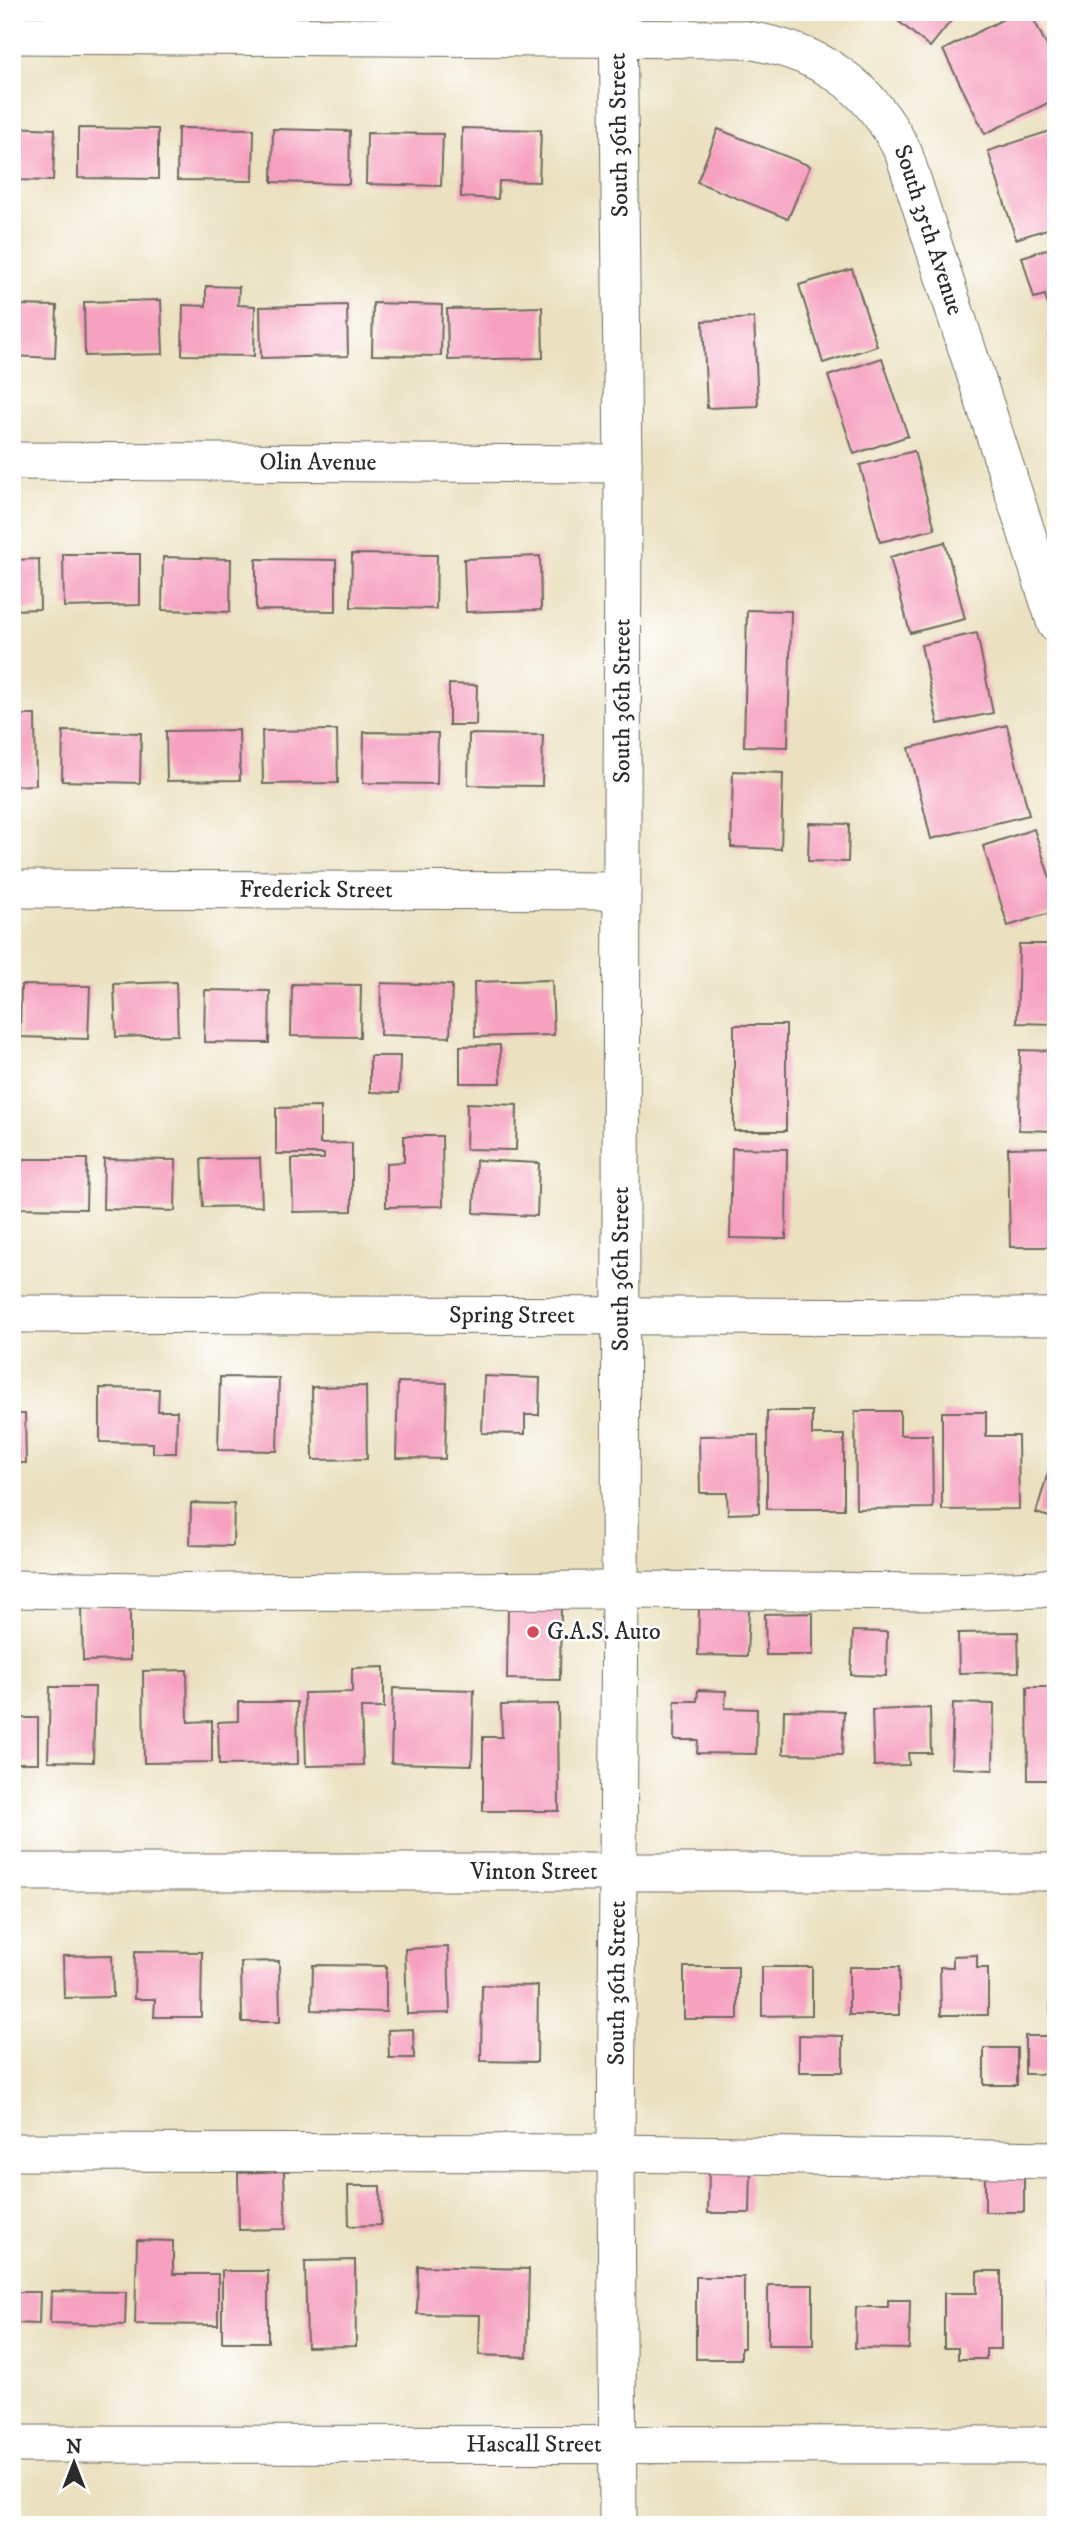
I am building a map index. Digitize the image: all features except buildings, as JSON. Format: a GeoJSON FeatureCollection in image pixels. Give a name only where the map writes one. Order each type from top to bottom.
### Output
{"type":"FeatureCollection","features":[{"type":"Feature","properties":{"kind":"street","name":"South 35th Avenue"},"geometry":{"type":"LineString","coordinates":[[12,35],[618,26],[741,39],[792,49],[833,69],[868,98],[893,131],[904,154],[1056,624]]}},
{"type":"Feature","properties":{"kind":"street","name":"South 36th Street"},"geometry":{"type":"LineString","coordinates":[[618,26],[623,464],[621,1590],[616,2153],[618,2525]]}},
{"type":"Feature","properties":{"kind":"street","name":"Olin Avenue"},"geometry":{"type":"LineString","coordinates":[[12,461],[623,464]]}},
{"type":"Feature","properties":{"kind":"street","name":"Frederick Street"},"geometry":{"type":"LineString","coordinates":[[12,888],[622,891]]}},
{"type":"Feature","properties":{"kind":"street","name":"Spring Street"},"geometry":{"type":"LineString","coordinates":[[12,1314],[1056,1317]]}},
{"type":"Feature","properties":{"kind":"street"},"geometry":{"type":"LineString","coordinates":[[12,1589],[217,1592],[946,1592],[1056,1586]]}},
{"type":"Feature","properties":{"kind":"street","name":"Vinton Street"},"geometry":{"type":"LineString","coordinates":[[12,1872],[1056,1872]]}},
{"type":"Feature","properties":{"kind":"street"},"geometry":{"type":"LineString","coordinates":[[12,2152],[616,2153],[1056,2160]]}},
{"type":"Feature","properties":{"kind":"street","name":"Hascall Street"},"geometry":{"type":"LineString","coordinates":[[12,2444],[1056,2445]]}},
{"type":"Feature","properties":{"kind":"place","name":"G.A.S. Auto"},"geometry":{"type":"Point","coordinates":[533,1632]}}]}
